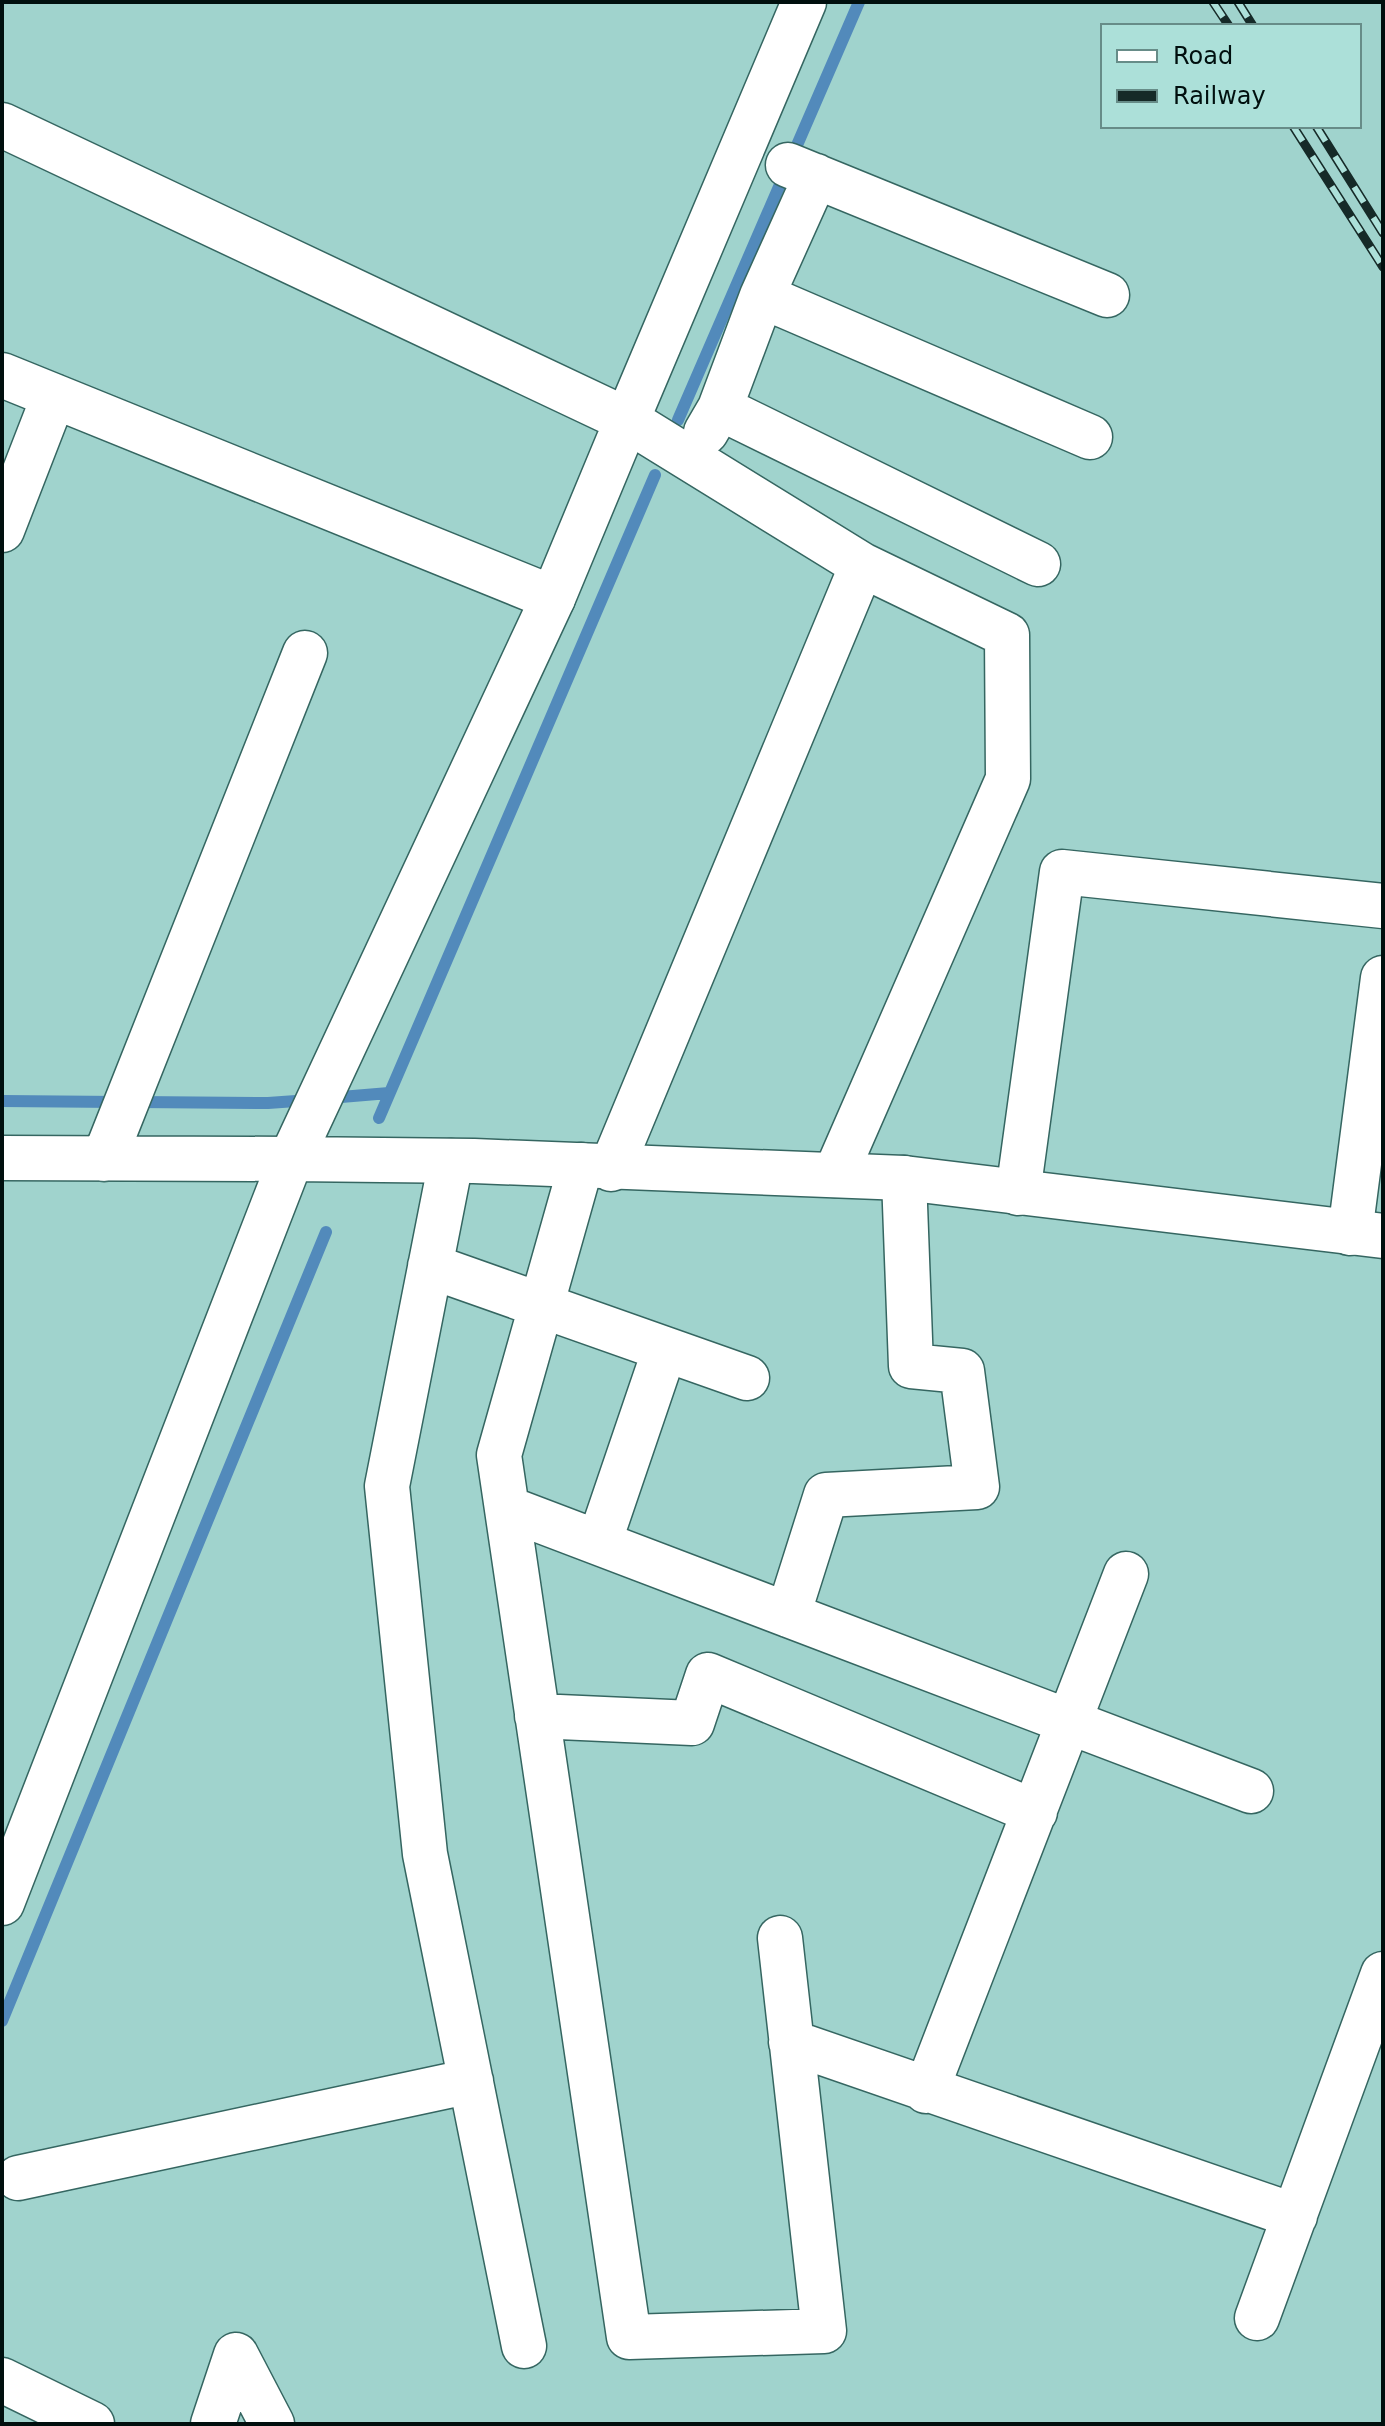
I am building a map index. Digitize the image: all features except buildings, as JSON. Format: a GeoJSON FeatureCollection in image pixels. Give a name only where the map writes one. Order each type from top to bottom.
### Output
{"type":"FeatureCollection","features":[{"type":"Feature","properties":{"kind":"street"},"geometry":{"type":"LineString","coordinates":[[2,1903],[291,1159],[553,598],[804,2]]}},
{"type":"Feature","properties":{"kind":"street"},"geometry":{"type":"LineString","coordinates":[[2,125],[627,420],[862,565],[1007,635],[1008,779],[835,1175]]}},
{"type":"Feature","properties":{"kind":"street"},"geometry":{"type":"LineString","coordinates":[[690,459],[720,408],[762,296],[802,170],[1107,295]]}},
{"type":"Feature","properties":{"kind":"street"},"geometry":{"type":"LineString","coordinates":[[762,296],[1090,437]]}},
{"type":"Feature","properties":{"kind":"street"},"geometry":{"type":"LineString","coordinates":[[2,375],[553,598]]}},
{"type":"Feature","properties":{"kind":"street"},"geometry":{"type":"LineString","coordinates":[[2,530],[54,396]]}},
{"type":"Feature","properties":{"kind":"street"},"geometry":{"type":"LineString","coordinates":[[720,408],[1038,564]]}},
{"type":"Feature","properties":{"kind":"street"},"geometry":{"type":"LineString","coordinates":[[780,1938],[824,2331],[629,2337],[499,1455],[541,1305],[596,1167],[862,565]]}},
{"type":"Feature","properties":{"kind":"street"},"geometry":{"type":"LineString","coordinates":[[104,1159],[305,653]]}},
{"type":"Feature","properties":{"kind":"street"},"geometry":{"type":"LineString","coordinates":[[1018,1193],[1062,872],[1383,906]]}},
{"type":"Feature","properties":{"kind":"street"},"geometry":{"type":"LineString","coordinates":[[2,1158],[451,1161],[904,1178],[1367,1234],[1383,978]]}},
{"type":"Feature","properties":{"kind":"street"},"geometry":{"type":"LineString","coordinates":[[451,1161],[387,1486],[425,1854],[524,2346]]}},
{"type":"Feature","properties":{"kind":"street"},"geometry":{"type":"LineString","coordinates":[[788,1615],[826,1495],[977,1487],[962,1371],[911,1366],[904,1178]]}},
{"type":"Feature","properties":{"kind":"street"},"geometry":{"type":"LineString","coordinates":[[430,1266],[747,1378]]}},
{"type":"Feature","properties":{"kind":"street"},"geometry":{"type":"LineString","coordinates":[[599,1543],[665,1349]]}},
{"type":"Feature","properties":{"kind":"street"},"geometry":{"type":"LineString","coordinates":[[507,1508],[1251,1791]]}},
{"type":"Feature","properties":{"kind":"street"},"geometry":{"type":"LineString","coordinates":[[926,2091],[1126,1574]]}},
{"type":"Feature","properties":{"kind":"street"},"geometry":{"type":"LineString","coordinates":[[537,1716],[692,1723],[708,1675],[1035,1812]]}},
{"type":"Feature","properties":{"kind":"street"},"geometry":{"type":"LineString","coordinates":[[1257,2318],[1383,1974]]}},
{"type":"Feature","properties":{"kind":"street"},"geometry":{"type":"LineString","coordinates":[[791,2042],[1295,2216]]}},
{"type":"Feature","properties":{"kind":"street"},"geometry":{"type":"LineString","coordinates":[[18,2178],[471,2081]]}},
{"type":"Feature","properties":{"kind":"street"},"geometry":{"type":"LineString","coordinates":[[213,2424],[236,2355],[272,2424]]}},
{"type":"Feature","properties":{"kind":"street"},"geometry":{"type":"LineString","coordinates":[[2,2380],[92,2424]]}},
{"type":"Feature","properties":{"kind":"waterway"},"geometry":{"type":"LineString","coordinates":[[678,420],[859,2]]}},
{"type":"Feature","properties":{"kind":"waterway"},"geometry":{"type":"LineString","coordinates":[[379,1118],[655,475]]}},
{"type":"Feature","properties":{"kind":"waterway"},"geometry":{"type":"LineString","coordinates":[[329,1098],[389,1093]]}},
{"type":"Feature","properties":{"kind":"waterway"},"geometry":{"type":"LineString","coordinates":[[137,1102],[268,1103],[310,1100]]}},
{"type":"Feature","properties":{"kind":"waterway"},"geometry":{"type":"LineString","coordinates":[[2,1101],[119,1102]]}},
{"type":"Feature","properties":{"kind":"waterway"},"geometry":{"type":"LineString","coordinates":[[2,2021],[326,1232]]}},
{"type":"Feature","properties":{"kind":"railway"},"geometry":{"type":"LineString","coordinates":[[1213,2],[1228,24]]}},
{"type":"Feature","properties":{"kind":"railway"},"geometry":{"type":"LineString","coordinates":[[1238,2],[1252,24]]}},
{"type":"Feature","properties":{"kind":"railway"},"geometry":{"type":"LineString","coordinates":[[1294,128],[1383,267]]}},
{"type":"Feature","properties":{"kind":"railway"},"geometry":{"type":"LineString","coordinates":[[1317,128],[1383,233]]}}]}
